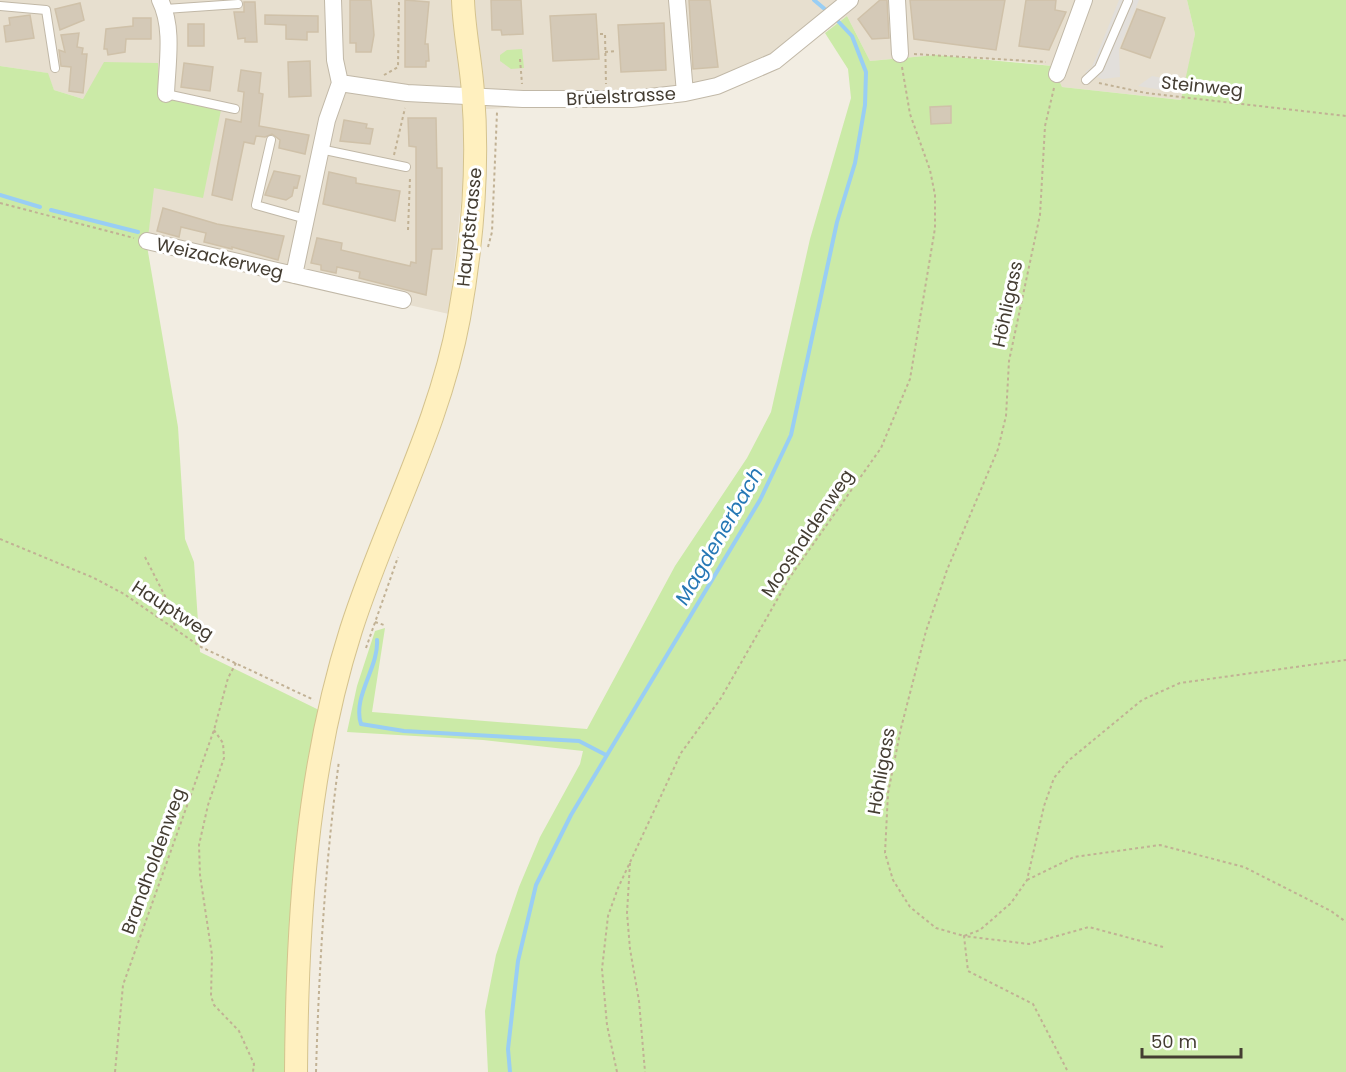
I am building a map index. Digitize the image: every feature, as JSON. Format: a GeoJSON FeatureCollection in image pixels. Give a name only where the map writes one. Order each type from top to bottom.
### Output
{"type":"FeatureCollection","features":[{"type":"Feature","properties":{"kind":"main road","name":"Hauptstrasse"},"geometry":{"type":"LineString","coordinates":[[296,1072],[299,972],[307,869],[317,779],[330,707],[355,617],[420,449],[438,396],[459,320],[473,208],[476,157],[474,94],[463,0]]}},
{"type":"Feature","properties":{"kind":"street"},"geometry":{"type":"LineString","coordinates":[[333,0],[335,60],[340,83],[408,93],[474,94]]}},
{"type":"Feature","properties":{"kind":"street"},"geometry":{"type":"LineString","coordinates":[[676,0],[685,93]]}},
{"type":"Feature","properties":{"kind":"street","name":"Brüelstrasse"},"geometry":{"type":"LineString","coordinates":[[474,94],[523,99],[632,99],[685,93],[717,86],[750,73],[774,60],[820,26],[850,0]]}},
{"type":"Feature","properties":{"kind":"street"},"geometry":{"type":"LineString","coordinates":[[897,0],[900,54]]}},
{"type":"Feature","properties":{"kind":"street"},"geometry":{"type":"LineString","coordinates":[[1059,69],[1084,0]]}},
{"type":"Feature","properties":{"kind":"street"},"geometry":{"type":"LineString","coordinates":[[162,5],[168,37],[166,94]]}},
{"type":"Feature","properties":{"kind":"street","name":"Weizackerweg"},"geometry":{"type":"LineString","coordinates":[[294,275],[331,105],[340,83]]}},
{"type":"Feature","properties":{"kind":"street","name":"Weizackerweg"},"geometry":{"type":"LineString","coordinates":[[147,241],[403,300]]}},
{"type":"Feature","properties":{"kind":"lane"},"geometry":{"type":"LineString","coordinates":[[1086,80],[1099,68],[1128,1]]}},
{"type":"Feature","properties":{"kind":"lane"},"geometry":{"type":"LineString","coordinates":[[162,5],[238,4]]}},
{"type":"Feature","properties":{"kind":"lane"},"geometry":{"type":"LineString","coordinates":[[0,6],[46,10],[55,68]]}},
{"type":"Feature","properties":{"kind":"lane"},"geometry":{"type":"LineString","coordinates":[[166,94],[235,109]]}},
{"type":"Feature","properties":{"kind":"lane"},"geometry":{"type":"LineString","coordinates":[[271,140],[256,206],[306,219]]}},
{"type":"Feature","properties":{"kind":"lane"},"geometry":{"type":"LineString","coordinates":[[321,149],[406,166]]}},
{"type":"Feature","properties":{"kind":"path"},"geometry":{"type":"LineString","coordinates":[[384,75],[398,67],[399,0]]}},
{"type":"Feature","properties":{"kind":"path"},"geometry":{"type":"LineString","coordinates":[[600,34],[605,34],[607,99]]}},
{"type":"Feature","properties":{"kind":"path"},"geometry":{"type":"LineString","coordinates":[[605,52],[616,51]]}},
{"type":"Feature","properties":{"kind":"path"},"geometry":{"type":"LineString","coordinates":[[900,54],[1059,69]]}},
{"type":"Feature","properties":{"kind":"path","name":"Mooshaldenweg"},"geometry":{"type":"LineString","coordinates":[[617,1072],[607,1025],[603,944],[608,915],[630,861],[681,753],[721,698],[790,577],[881,448],[903,401],[913,365],[935,228],[935,195],[930,170],[910,114],[900,54]]}},
{"type":"Feature","properties":{"kind":"path"},"geometry":{"type":"LineString","coordinates":[[520,59],[523,99]]}},
{"type":"Feature","properties":{"kind":"path","name":"Höhligass"},"geometry":{"type":"LineString","coordinates":[[1059,69],[1045,126],[1040,215],[1009,361],[1006,416],[998,449],[947,570],[927,631],[901,728],[888,793],[885,853],[893,880],[910,907],[936,928],[964,936],[1029,944],[1089,927],[1163,947]]}},
{"type":"Feature","properties":{"kind":"path","name":"Steinweg"},"geometry":{"type":"LineString","coordinates":[[1086,80],[1146,93],[1346,116]]}},
{"type":"Feature","properties":{"kind":"path"},"geometry":{"type":"LineString","coordinates":[[487,254],[492,232],[498,97]]}},
{"type":"Feature","properties":{"kind":"path"},"geometry":{"type":"LineString","coordinates":[[392,165],[403,117]]}},
{"type":"Feature","properties":{"kind":"path"},"geometry":{"type":"LineString","coordinates":[[406,166],[411,179],[408,230]]}},
{"type":"Feature","properties":{"kind":"path"},"geometry":{"type":"LineString","coordinates":[[0,203],[147,241]]}},
{"type":"Feature","properties":{"kind":"path","name":"Hauptweg"},"geometry":{"type":"LineString","coordinates":[[0,539],[94,578],[201,647],[330,707]]}},
{"type":"Feature","properties":{"kind":"path"},"geometry":{"type":"LineString","coordinates":[[364,653],[401,549]]}},
{"type":"Feature","properties":{"kind":"path"},"geometry":{"type":"LineString","coordinates":[[145,557],[167,600],[176,630]]}},
{"type":"Feature","properties":{"kind":"path"},"geometry":{"type":"LineString","coordinates":[[1067,1070],[1034,1004],[968,971],[964,936],[980,930],[992,921],[1011,903],[1027,880],[1044,806],[1054,778],[1068,761],[1142,700],[1180,683],[1346,660]]}},
{"type":"Feature","properties":{"kind":"path","name":"Brandholdenweg"},"geometry":{"type":"LineString","coordinates":[[115,1072],[123,985],[214,730],[228,678],[236,663]]}},
{"type":"Feature","properties":{"kind":"path"},"geometry":{"type":"LineString","coordinates":[[214,730],[223,743],[224,758],[208,805],[199,845],[200,875],[212,955],[211,996],[214,1005],[239,1031],[254,1064],[254,1072]]}},
{"type":"Feature","properties":{"kind":"path"},"geometry":{"type":"LineString","coordinates":[[316,1072],[319,966],[328,843],[340,753]]}},
{"type":"Feature","properties":{"kind":"path"},"geometry":{"type":"LineString","coordinates":[[1027,880],[1074,857],[1160,845],[1244,867],[1331,911],[1346,922]]}},
{"type":"Feature","properties":{"kind":"path"},"geometry":{"type":"LineString","coordinates":[[630,861],[627,913],[630,949],[639,1001],[645,1072]]}},
{"type":"Feature","properties":{"kind":"shaded area"},"geometry":{"type":"Polygon","coordinates":[[[0,0],[1187,0],[1195,34],[1182,100],[1062,87],[1053,66],[1021,62],[936,55],[870,61],[847,16],[767,74],[734,88],[691,98],[471,110],[449,314],[147,246],[153,187],[203,197],[159,97],[158,64],[83,99],[54,90],[47,73],[0,66],[0,0]]]}},
{"type":"Feature","properties":{"kind":"shaded area"},"geometry":{"type":"Polygon","coordinates":[[[1119,0],[1139,0],[1119,49],[1120,77],[1102,79],[1085,72],[1092,67],[1119,0]]]}},
{"type":"Feature","properties":{"kind":"shaded area"},"geometry":{"type":"Polygon","coordinates":[[[1152,76],[1186,82],[1174,92],[1138,86],[1152,76]]]}},
{"type":"Feature","properties":{"kind":"green space"},"geometry":{"type":"Polygon","coordinates":[[[1187,0],[1346,0],[1346,1072],[488,1072],[485,1011],[496,955],[519,887],[540,837],[580,764],[583,751],[483,740],[347,732],[357,686],[375,631],[385,628],[372,712],[587,729],[675,566],[747,458],[771,412],[810,239],[851,98],[848,69],[825,33],[847,16],[870,61],[936,55],[1053,66],[1062,87],[1181,100],[1195,34],[1187,0]]]}},
{"type":"Feature","properties":{"kind":"green space"},"geometry":{"type":"Polygon","coordinates":[[[522,49],[524,68],[511,69],[500,61],[500,55],[507,50],[522,49]]]}},
{"type":"Feature","properties":{"kind":"green space"},"geometry":{"type":"Polygon","coordinates":[[[104,62],[158,63],[159,97],[221,110],[203,198],[154,188],[147,246],[178,427],[185,539],[194,562],[200,652],[319,710],[291,1072],[0,1072],[0,66],[48,73],[54,90],[83,99],[104,62]]]}},
{"type":"Feature","properties":{"kind":"building"},"geometry":{"type":"Polygon","coordinates":[[[350,0],[371,0],[374,35],[371,52],[356,52],[356,43],[350,43],[350,0]]]}},
{"type":"Feature","properties":{"kind":"building"},"geometry":{"type":"Polygon","coordinates":[[[405,0],[429,2],[425,44],[428,44],[429,61],[426,61],[426,67],[405,67],[405,0]]]}},
{"type":"Feature","properties":{"kind":"building"},"geometry":{"type":"Polygon","coordinates":[[[491,0],[521,0],[523,34],[502,35],[501,30],[492,30],[491,0]]]}},
{"type":"Feature","properties":{"kind":"building"},"geometry":{"type":"Polygon","coordinates":[[[689,0],[710,0],[718,67],[693,69],[689,0]]]}},
{"type":"Feature","properties":{"kind":"building"},"geometry":{"type":"Polygon","coordinates":[[[880,0],[887,0],[889,38],[872,39],[858,19],[880,0]]]}},
{"type":"Feature","properties":{"kind":"building"},"geometry":{"type":"Polygon","coordinates":[[[910,0],[1005,0],[996,50],[914,39],[910,0]]]}},
{"type":"Feature","properties":{"kind":"building"},"geometry":{"type":"Polygon","coordinates":[[[1026,0],[1056,0],[1055,10],[1066,12],[1049,50],[1019,46],[1026,0]]]}},
{"type":"Feature","properties":{"kind":"building"},"geometry":{"type":"Polygon","coordinates":[[[244,2],[255,2],[257,42],[245,42],[245,38],[238,39],[234,12],[244,12],[244,2]]]}},
{"type":"Feature","properties":{"kind":"building"},"geometry":{"type":"Polygon","coordinates":[[[80,3],[84,20],[60,30],[55,9],[80,3]]]}},
{"type":"Feature","properties":{"kind":"building"},"geometry":{"type":"Polygon","coordinates":[[[1137,9],[1165,18],[1150,58],[1121,48],[1137,9]]]}},
{"type":"Feature","properties":{"kind":"building"},"geometry":{"type":"Polygon","coordinates":[[[596,14],[599,59],[553,61],[550,16],[596,14]]]}},
{"type":"Feature","properties":{"kind":"building"},"geometry":{"type":"Polygon","coordinates":[[[30,15],[34,38],[6,42],[4,26],[10,25],[9,18],[30,15]]]}},
{"type":"Feature","properties":{"kind":"building"},"geometry":{"type":"Polygon","coordinates":[[[265,15],[318,16],[318,32],[307,32],[307,40],[286,39],[286,25],[265,24],[265,15]]]}},
{"type":"Feature","properties":{"kind":"building"},"geometry":{"type":"Polygon","coordinates":[[[133,18],[151,18],[151,39],[126,39],[125,52],[108,55],[107,49],[104,49],[106,29],[133,26],[133,18]]]}},
{"type":"Feature","properties":{"kind":"building"},"geometry":{"type":"Polygon","coordinates":[[[664,23],[666,70],[621,72],[618,25],[664,23]]]}},
{"type":"Feature","properties":{"kind":"building"},"geometry":{"type":"Polygon","coordinates":[[[188,24],[204,24],[204,46],[188,46],[188,24]]]}},
{"type":"Feature","properties":{"kind":"building"},"geometry":{"type":"Polygon","coordinates":[[[79,33],[77,47],[83,48],[82,54],[87,54],[83,93],[69,91],[71,67],[61,66],[59,50],[65,52],[61,35],[79,33]]]}},
{"type":"Feature","properties":{"kind":"building"},"geometry":{"type":"Polygon","coordinates":[[[310,61],[311,96],[289,97],[288,62],[310,61]]]}},
{"type":"Feature","properties":{"kind":"building"},"geometry":{"type":"Polygon","coordinates":[[[184,63],[213,67],[210,91],[181,87],[184,63]]]}},
{"type":"Feature","properties":{"kind":"building"},"geometry":{"type":"Polygon","coordinates":[[[241,70],[261,73],[259,93],[263,94],[259,126],[309,135],[305,154],[279,148],[280,140],[272,134],[265,137],[256,136],[254,144],[244,142],[232,200],[212,195],[226,119],[241,122],[244,92],[238,91],[241,70]]]}},
{"type":"Feature","properties":{"kind":"building"},"geometry":{"type":"Polygon","coordinates":[[[951,106],[951,123],[931,124],[930,107],[951,106]]]}},
{"type":"Feature","properties":{"kind":"building"},"geometry":{"type":"Polygon","coordinates":[[[408,118],[436,118],[437,168],[442,168],[442,249],[432,249],[426,295],[359,278],[360,272],[337,267],[336,273],[321,270],[321,265],[311,263],[317,238],[342,243],[341,250],[410,266],[411,262],[416,263],[416,147],[409,146],[408,118]]]}},
{"type":"Feature","properties":{"kind":"building"},"geometry":{"type":"Polygon","coordinates":[[[344,120],[367,124],[366,128],[373,129],[370,144],[340,141],[344,120]]]}},
{"type":"Feature","properties":{"kind":"building"},"geometry":{"type":"Polygon","coordinates":[[[274,171],[300,176],[297,188],[294,187],[292,196],[286,200],[265,195],[274,171]]]}},
{"type":"Feature","properties":{"kind":"building"},"geometry":{"type":"Polygon","coordinates":[[[329,172],[356,178],[356,183],[400,191],[395,221],[323,204],[329,172]]]}},
{"type":"Feature","properties":{"kind":"building"},"geometry":{"type":"Polygon","coordinates":[[[163,208],[217,224],[284,236],[278,260],[204,242],[206,233],[181,227],[179,237],[157,231],[163,208]]]}},
{"type":"Feature","properties":{"kind":"waterway","name":"Magdenerbach"},"geometry":{"type":"LineString","coordinates":[[814,0],[827,11]]}},
{"type":"Feature","properties":{"kind":"waterway","name":"Magdenerbach"},"geometry":{"type":"LineString","coordinates":[[510,1072],[508,1049],[518,961],[536,885],[571,815],[760,500],[791,435],[837,222],[855,163],[865,105],[866,72],[852,36],[835,18]]}},
{"type":"Feature","properties":{"kind":"waterway"},"geometry":{"type":"LineString","coordinates":[[0,195],[40,207]]}},
{"type":"Feature","properties":{"kind":"waterway"},"geometry":{"type":"LineString","coordinates":[[51,210],[138,232]]}},
{"type":"Feature","properties":{"kind":"waterway"},"geometry":{"type":"LineString","coordinates":[[377,640],[377,650],[360,703],[361,724],[404,731],[579,741],[606,755]]}}]}
